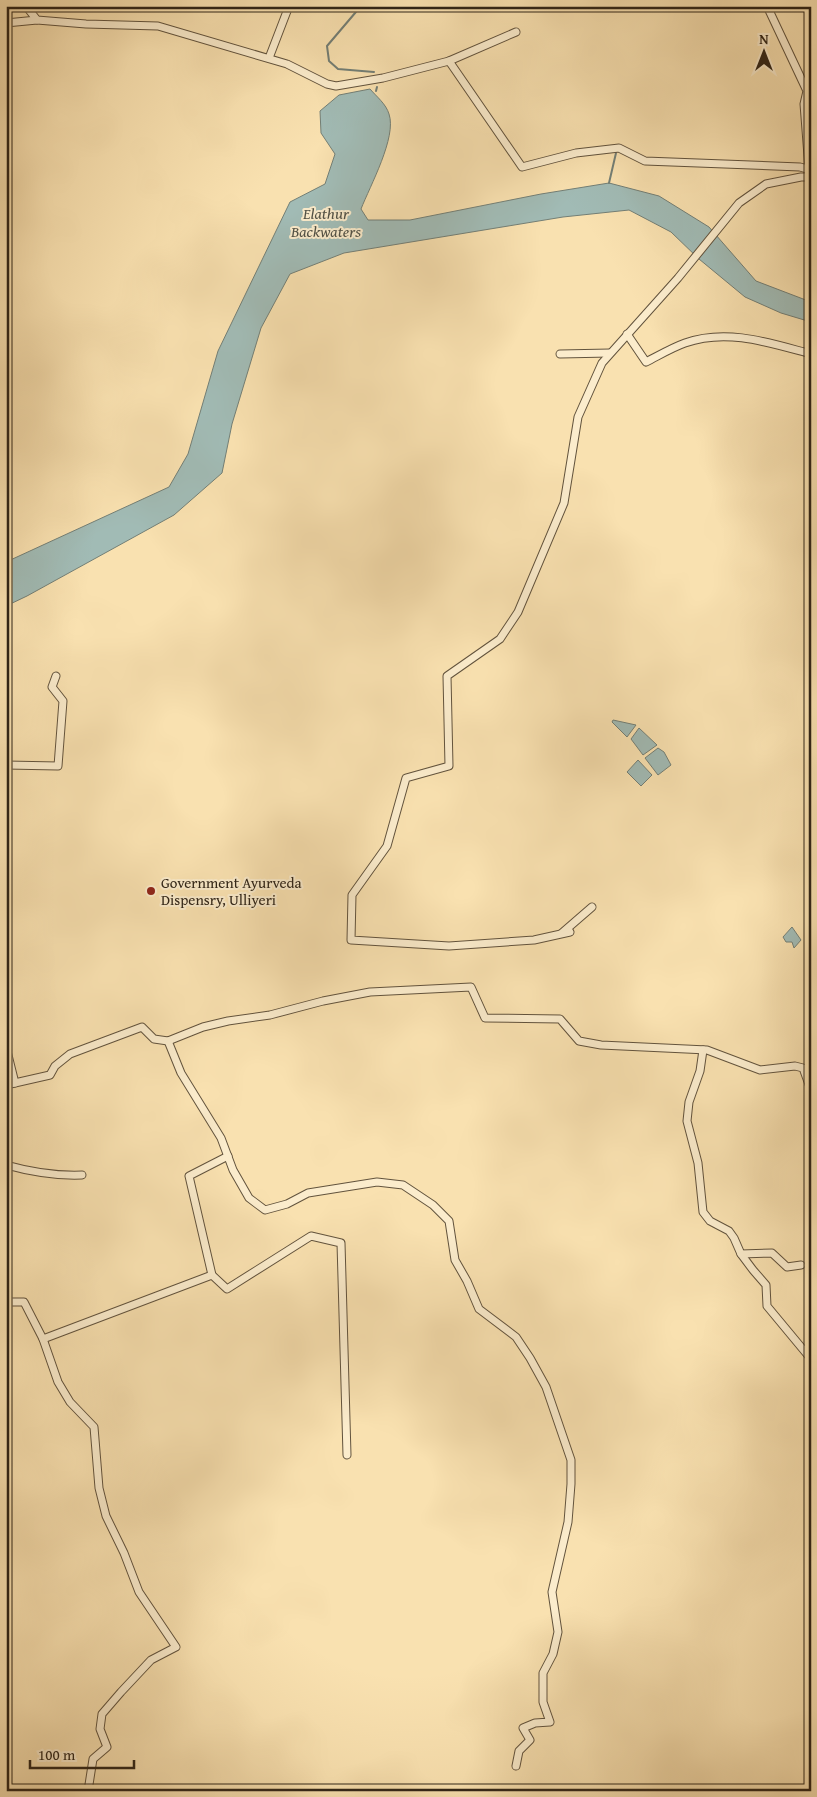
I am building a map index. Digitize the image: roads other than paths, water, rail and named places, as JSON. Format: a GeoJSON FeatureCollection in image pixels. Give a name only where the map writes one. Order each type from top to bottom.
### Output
{"type":"FeatureCollection","features":[{"type":"Feature","properties":{"kind":"street"},"geometry":{"type":"LineString","coordinates":[[26,6],[37,20]]}},
{"type":"Feature","properties":{"kind":"street"},"geometry":{"type":"LineString","coordinates":[[269,58],[289,6]]}},
{"type":"Feature","properties":{"kind":"street"},"geometry":{"type":"LineString","coordinates":[[449,61],[522,167],[576,152],[619,148],[645,161],[800,167],[810,169],[804,104],[810,92],[767,6]]}},
{"type":"Feature","properties":{"kind":"street"},"geometry":{"type":"LineString","coordinates":[[6,23],[37,20],[86,24],[158,26],[287,64],[327,84],[336,86],[383,78],[449,61],[516,32]]}},
{"type":"Feature","properties":{"kind":"street"},"geometry":{"type":"LineString","coordinates":[[570,932],[534,940],[449,946],[351,940],[352,895],[387,846],[406,778],[449,766],[447,676],[500,639],[518,612],[564,503],[578,417],[602,363],[678,278],[739,203],[766,184],[800,177],[811,177]]}},
{"type":"Feature","properties":{"kind":"street"},"geometry":{"type":"LineString","coordinates":[[627,334],[646,362],[685,343],[706,338],[760,339],[811,354]]}},
{"type":"Feature","properties":{"kind":"street"},"geometry":{"type":"LineString","coordinates":[[560,354],[610,353]]}},
{"type":"Feature","properties":{"kind":"street"},"geometry":{"type":"LineString","coordinates":[[6,765],[58,766],[62,701],[52,687],[56,676]]}},
{"type":"Feature","properties":{"kind":"street"},"geometry":{"type":"LineString","coordinates":[[562,934],[592,907]]}},
{"type":"Feature","properties":{"kind":"street"},"geometry":{"type":"LineString","coordinates":[[6,1085],[50,1075],[54,1066],[70,1054],[142,1027],[154,1039],[168,1041],[203,1027],[270,1015],[324,1001],[370,992],[471,987],[485,1018],[560,1019],[579,1041],[600,1045],[703,1050],[760,1070],[795,1066],[804,1068],[811,1090]]}},
{"type":"Feature","properties":{"kind":"street"},"geometry":{"type":"LineString","coordinates":[[168,1041],[181,1073],[221,1138],[233,1170],[249,1198],[265,1210],[287,1204],[308,1194],[377,1182],[403,1185],[433,1205],[448,1221],[455,1260],[467,1281],[479,1309],[516,1337],[546,1387],[571,1460],[568,1522],[552,1592],[558,1632],[553,1654],[543,1673],[543,1702],[550,1722],[535,1723],[523,1728],[530,1740],[519,1751],[516,1766]]}},
{"type":"Feature","properties":{"kind":"street"},"geometry":{"type":"LineString","coordinates":[[6,1047],[15,1083]]}},
{"type":"Feature","properties":{"kind":"street"},"geometry":{"type":"LineString","coordinates":[[703,1050],[700,1071],[689,1102],[687,1121],[698,1164],[703,1212],[710,1221],[729,1231],[741,1254],[766,1284],[767,1306],[811,1359]]}},
{"type":"Feature","properties":{"kind":"street"},"geometry":{"type":"LineString","coordinates":[[228,1156],[189,1176],[212,1275],[227,1289],[311,1236],[341,1243],[347,1454]]}},
{"type":"Feature","properties":{"kind":"street"},"geometry":{"type":"LineString","coordinates":[[6,1165],[27,1171],[82,1175]]}},
{"type":"Feature","properties":{"kind":"street"},"geometry":{"type":"LineString","coordinates":[[741,1254],[772,1253],[787,1267],[801,1264]]}},
{"type":"Feature","properties":{"kind":"street"},"geometry":{"type":"LineString","coordinates":[[42,1339],[212,1275]]}},
{"type":"Feature","properties":{"kind":"street"},"geometry":{"type":"LineString","coordinates":[[6,1302],[24,1302],[42,1339],[58,1382],[70,1402],[94,1427],[99,1488],[106,1516],[124,1553],[139,1592],[176,1646],[151,1660],[102,1714],[100,1730],[107,1747],[93,1759],[88,1791]]}},
{"type":"Feature","properties":{"kind":"water","name":"Elathur Backwaters"},"geometry":{"type":"Polygon","coordinates":[[[370,89],[386,107],[390,124],[386,148],[361,209],[368,220],[410,220],[541,194],[609,183],[659,196],[709,227],[756,281],[811,302],[811,322],[781,313],[745,297],[699,259],[671,232],[629,210],[563,217],[344,253],[290,274],[261,328],[232,424],[222,473],[174,515],[6,606],[6,562],[169,487],[188,454],[218,351],[290,202],[325,184],[335,154],[321,133],[320,111],[339,95],[370,89]]]}},
{"type":"Feature","properties":{"kind":"water"},"geometry":{"type":"Polygon","coordinates":[[[613,720],[636,725],[627,737],[612,722],[613,720]]]}},
{"type":"Feature","properties":{"kind":"water"},"geometry":{"type":"Polygon","coordinates":[[[639,728],[657,745],[643,755],[631,739],[639,728]]]}},
{"type":"Feature","properties":{"kind":"water"},"geometry":{"type":"Polygon","coordinates":[[[658,748],[664,752],[671,765],[658,775],[645,758],[658,748]]]}},
{"type":"Feature","properties":{"kind":"water"},"geometry":{"type":"Polygon","coordinates":[[[638,760],[652,775],[641,786],[627,772],[638,760]]]}},
{"type":"Feature","properties":{"kind":"water"},"geometry":{"type":"Polygon","coordinates":[[[792,927],[801,940],[794,948],[792,942],[786,942],[783,937],[792,927]]]}},
{"type":"Feature","properties":{"kind":"waterway"},"geometry":{"type":"LineString","coordinates":[[361,6],[327,46],[329,61],[338,69],[374,72]]}},
{"type":"Feature","properties":{"kind":"waterway"},"geometry":{"type":"LineString","coordinates":[[376,91],[377,87]]}},
{"type":"Feature","properties":{"kind":"waterway"},"geometry":{"type":"LineString","coordinates":[[609,183],[616,153]]}},
{"type":"Feature","properties":{"kind":"place","name":"Government Ayurveda Dispensry, Ulliyeri"},"geometry":{"type":"Point","coordinates":[151,891]}}]}
